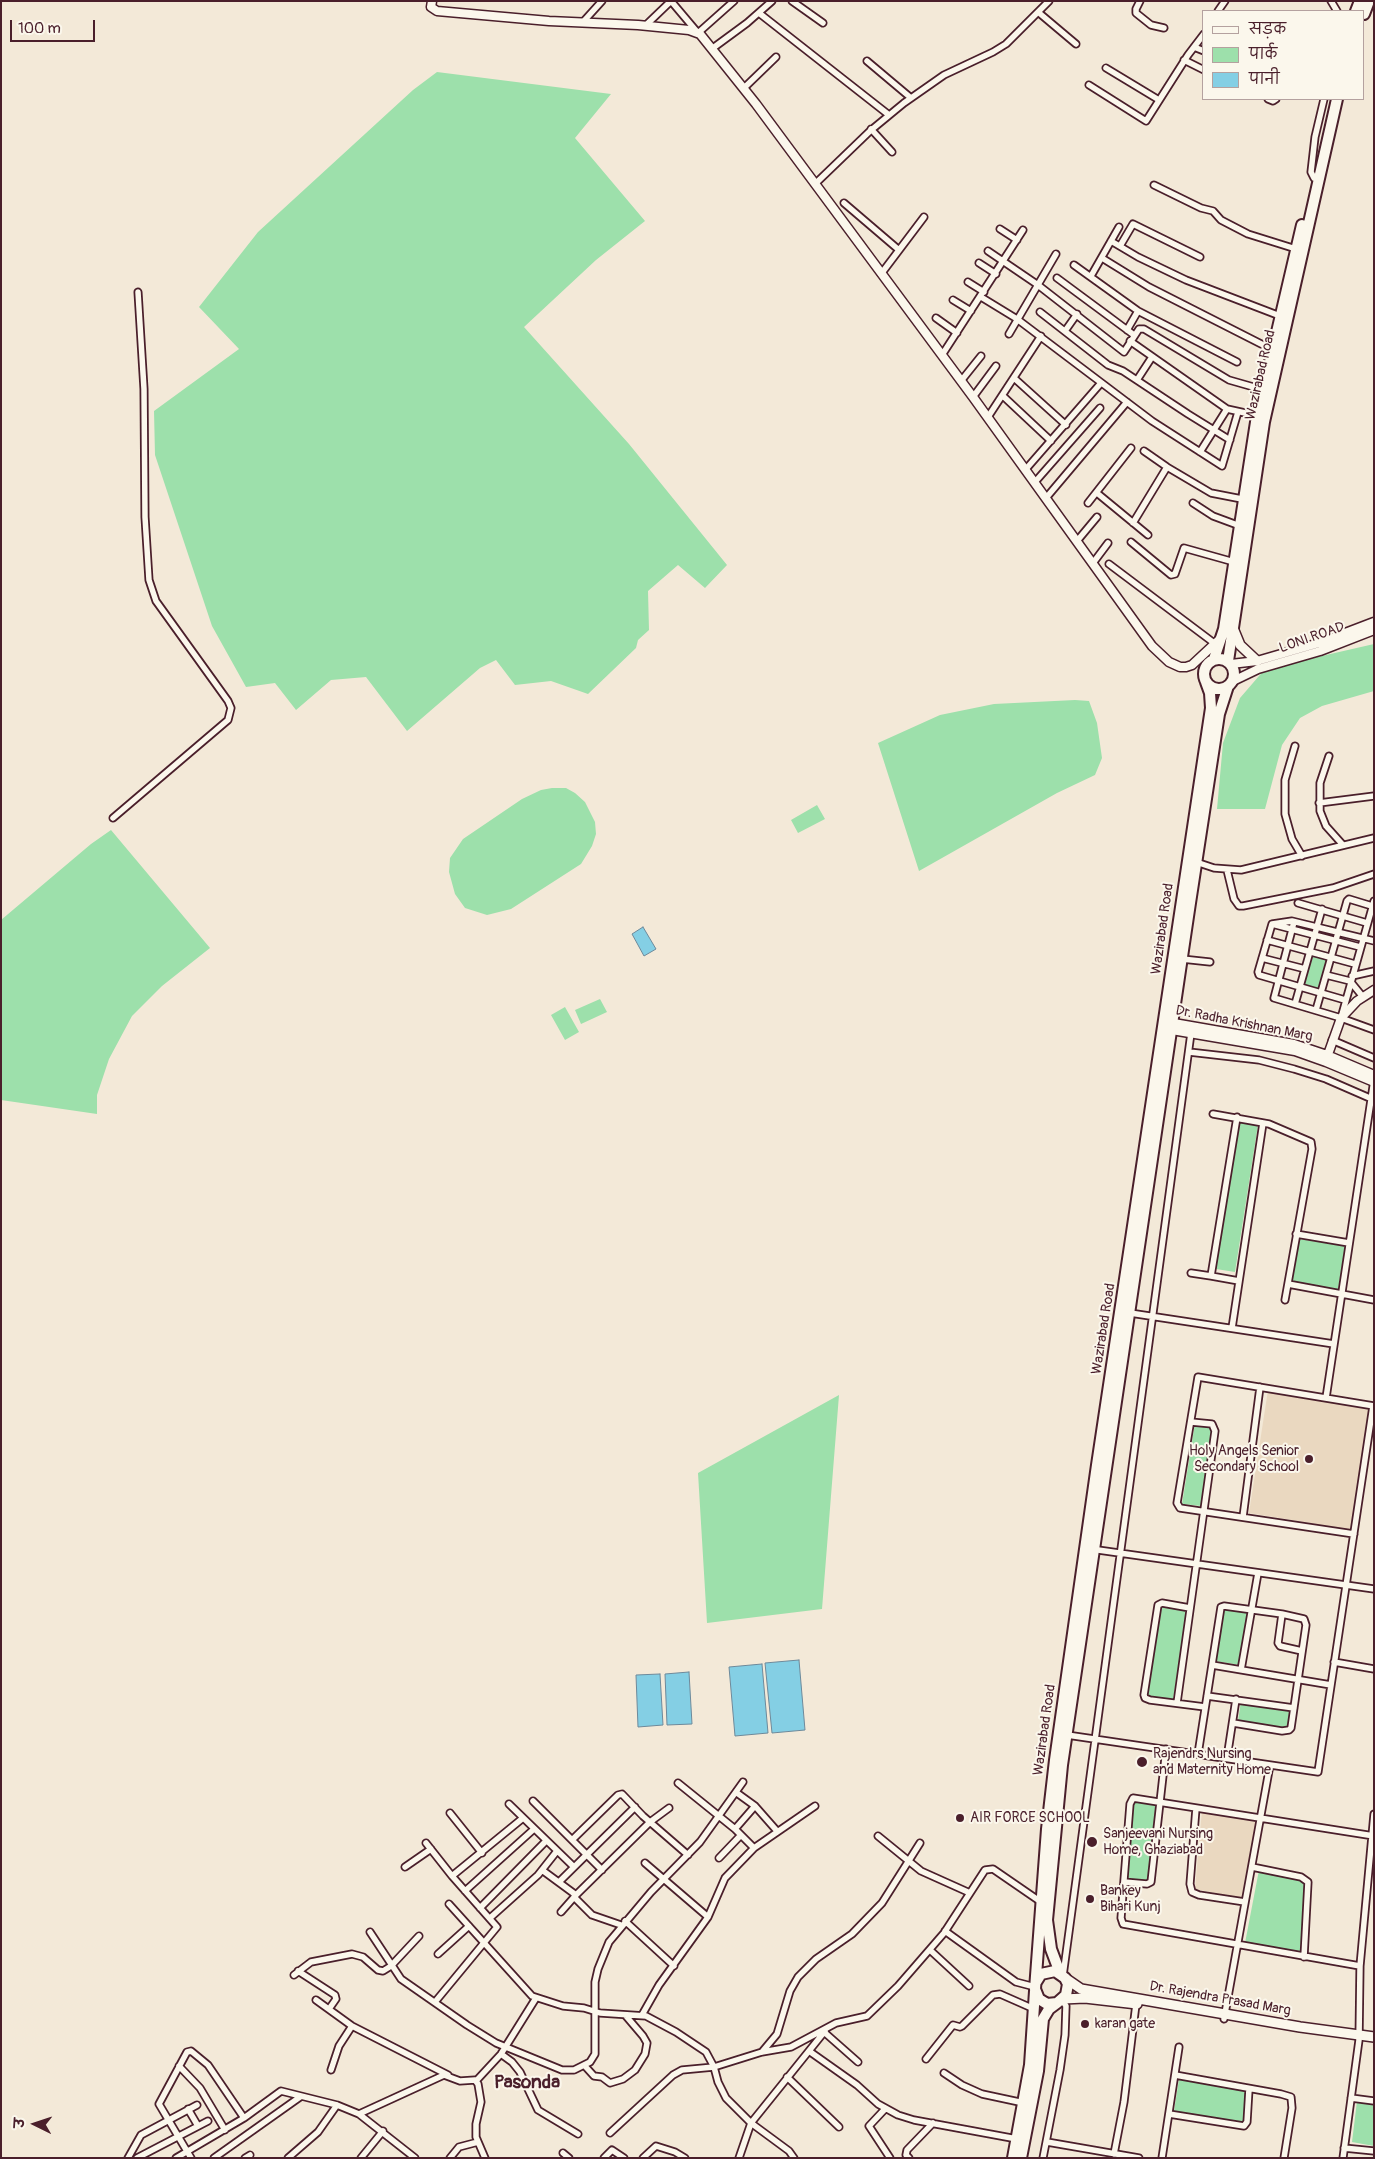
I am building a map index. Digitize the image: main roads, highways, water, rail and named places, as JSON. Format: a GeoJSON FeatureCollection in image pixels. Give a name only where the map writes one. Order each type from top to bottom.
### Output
{"type":"FeatureCollection","features":[{"type":"Feature","properties":{"kind":"highway","name":"Wazirabad Road"},"geometry":{"type":"LineString","coordinates":[[1262,417],[1264,390],[1314,178],[1330,100]]}},
{"type":"Feature","properties":{"kind":"highway","name":"Wazirabad Road"},"geometry":{"type":"LineString","coordinates":[[1229,662],[1248,500],[1262,417],[1337,100]]}},
{"type":"Feature","properties":{"kind":"highway","name":"Wazirabad Road"},"geometry":{"type":"LineString","coordinates":[[1214,659],[1240,526],[1248,500]]}},
{"type":"Feature","properties":{"kind":"highway"},"geometry":{"type":"LineString","coordinates":[[1214,659],[1229,662],[1234,671],[1230,684],[1216,690],[1206,682],[1204,670],[1209,662],[1214,659]]}},
{"type":"Feature","properties":{"kind":"highway","name":"Wazirabad Road"},"geometry":{"type":"LineString","coordinates":[[1013,2158],[1030,2065],[1041,1902],[1055,1760],[1130,1313],[1211,708],[1210,693],[1206,682]]}},
{"type":"Feature","properties":{"kind":"highway","name":"Wazirabad Road"},"geometry":{"type":"LineString","coordinates":[[1063,1976],[1051,1949],[1047,1920],[1090,1548],[1168,1026],[1182,958],[1219,714],[1230,684]]}},
{"type":"Feature","properties":{"kind":"highway"},"geometry":{"type":"LineString","coordinates":[[1022,2158],[1038,2070],[1043,2019],[1049,2009],[1061,2001],[1068,1989],[1063,1976],[1046,1972],[1035,1986],[1039,1998],[1043,2002],[1061,2001]]}},
{"type":"Feature","properties":{"kind":"main road"},"geometry":{"type":"LineString","coordinates":[[1232,626],[1240,645],[1260,663]]}},
{"type":"Feature","properties":{"kind":"main road","name":"Dr. Rajendra Prasad Marg"},"geometry":{"type":"LineString","coordinates":[[1063,1976],[1081,1989],[1224,2016]]}},
{"type":"Feature","properties":{"kind":"main road","name":"Dr. Rajendra Prasad Marg"},"geometry":{"type":"LineString","coordinates":[[1061,2001],[1085,1998],[1224,2016],[1359,2037],[1374,2037]]}},
{"type":"Feature","properties":{"kind":"main road","name":"Dr. Rajendra Prasad Marg"},"geometry":{"type":"LineString","coordinates":[[1359,2037],[1374,2042]]}},
{"type":"Feature","properties":{"kind":"water"},"geometry":{"type":"Polygon","coordinates":[[[643,927],[656,949],[644,956],[632,934],[643,927]]]}},
{"type":"Feature","properties":{"kind":"water"},"geometry":{"type":"Polygon","coordinates":[[[799,1660],[805,1730],[772,1733],[765,1663],[799,1660]]]}},
{"type":"Feature","properties":{"kind":"water"},"geometry":{"type":"Polygon","coordinates":[[[762,1664],[768,1733],[735,1736],[729,1667],[762,1664]]]}},
{"type":"Feature","properties":{"kind":"water"},"geometry":{"type":"Polygon","coordinates":[[[689,1672],[692,1724],[667,1725],[665,1674],[689,1672]]]}},
{"type":"Feature","properties":{"kind":"water"},"geometry":{"type":"Polygon","coordinates":[[[660,1674],[663,1725],[638,1727],[636,1675],[660,1674]]]}},
{"type":"Feature","properties":{"kind":"place","name":"Holy Angels Senior Secondary School"},"geometry":{"type":"Point","coordinates":[1309,1459]}},
{"type":"Feature","properties":{"kind":"place","name":"Rajendrs Nursing and Maternity Home"},"geometry":{"type":"Point","coordinates":[1142,1762]}},
{"type":"Feature","properties":{"kind":"place","name":"AIR FORCE SCHOOL"},"geometry":{"type":"Point","coordinates":[960,1818]}},
{"type":"Feature","properties":{"kind":"place","name":"Sanjeevani Nursing Home, Ghaziabad"},"geometry":{"type":"Point","coordinates":[1092,1842]}},
{"type":"Feature","properties":{"kind":"place","name":"Bankey Bihari Kunj"},"geometry":{"type":"Point","coordinates":[1090,1899]}},
{"type":"Feature","properties":{"kind":"place","name":"karan gate"},"geometry":{"type":"Point","coordinates":[1085,2024]}},
{"type":"Feature","properties":{"kind":"district","name":"Pasonda"},"geometry":{"type":"Point","coordinates":[527,2083]}}]}
